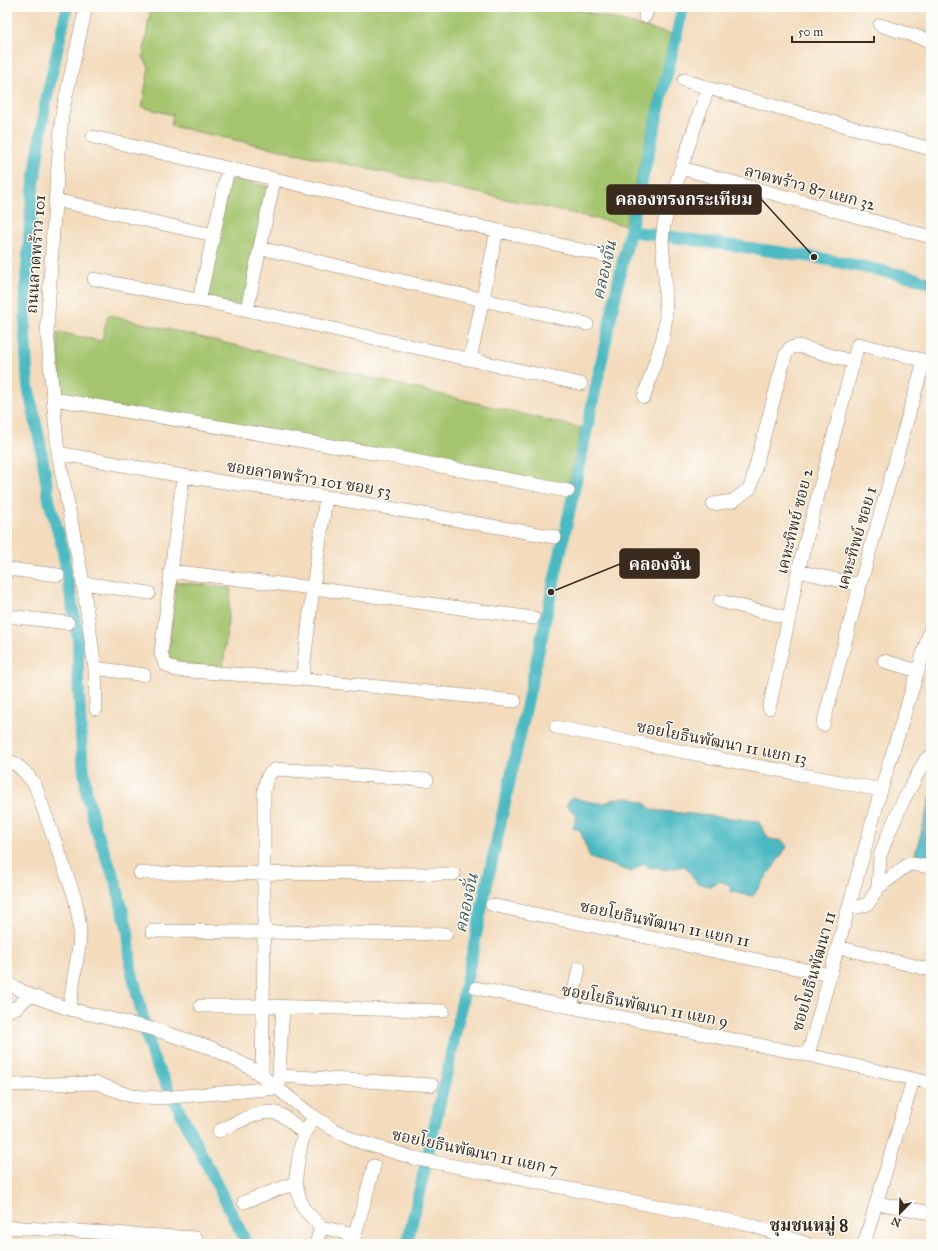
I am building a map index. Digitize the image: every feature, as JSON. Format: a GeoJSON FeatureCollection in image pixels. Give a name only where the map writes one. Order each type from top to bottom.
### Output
{"type":"FeatureCollection","features":[{"type":"Feature","properties":{"kind":"street","name":"ถนนลาดพร้าว 101"},"geometry":{"type":"LineString","coordinates":[[86,7],[62,114],[47,331],[58,453],[83,583],[96,668],[96,709]]}},
{"type":"Feature","properties":{"kind":"street"},"geometry":{"type":"LineString","coordinates":[[880,25],[931,41]]}},
{"type":"Feature","properties":{"kind":"street"},"geometry":{"type":"LineString","coordinates":[[684,80],[708,88],[931,149]]}},
{"type":"Feature","properties":{"kind":"street"},"geometry":{"type":"LineString","coordinates":[[644,397],[663,338],[666,316],[666,277],[662,237],[681,168],[708,88]]}},
{"type":"Feature","properties":{"kind":"street"},"geometry":{"type":"LineString","coordinates":[[93,137],[606,256]]}},
{"type":"Feature","properties":{"kind":"street","name":"ลาดพร้าว 87 แยก 32"},"geometry":{"type":"LineString","coordinates":[[681,168],[931,237]]}},
{"type":"Feature","properties":{"kind":"street"},"geometry":{"type":"LineString","coordinates":[[199,300],[228,169]]}},
{"type":"Feature","properties":{"kind":"street"},"geometry":{"type":"LineString","coordinates":[[247,310],[274,180]]}},
{"type":"Feature","properties":{"kind":"street"},"geometry":{"type":"LineString","coordinates":[[55,200],[213,235]]}},
{"type":"Feature","properties":{"kind":"street"},"geometry":{"type":"LineString","coordinates":[[470,360],[497,231]]}},
{"type":"Feature","properties":{"kind":"street"},"geometry":{"type":"LineString","coordinates":[[260,248],[587,324]]}},
{"type":"Feature","properties":{"kind":"street"},"geometry":{"type":"LineString","coordinates":[[94,279],[247,310],[581,384]]}},
{"type":"Feature","properties":{"kind":"street","name":"เคหะทิพย์ ซอย 2"},"geometry":{"type":"LineString","coordinates":[[768,708],[789,618],[798,571],[858,344],[928,362]]}},
{"type":"Feature","properties":{"kind":"street"},"geometry":{"type":"LineString","coordinates":[[713,504],[732,501],[750,488],[785,356],[790,348],[798,346],[854,362]]}},
{"type":"Feature","properties":{"kind":"street","name":"เคหะทิพย์ ซอย 1"},"geometry":{"type":"LineString","coordinates":[[824,725],[860,585],[928,362]]}},
{"type":"Feature","properties":{"kind":"street"},"geometry":{"type":"LineString","coordinates":[[54,398],[380,454],[568,490]]}},
{"type":"Feature","properties":{"kind":"street","name":"ซอยลาดพร้าว 101 ซอย 53"},"geometry":{"type":"LineString","coordinates":[[58,453],[183,476],[326,497],[555,537]]}},
{"type":"Feature","properties":{"kind":"street"},"geometry":{"type":"LineString","coordinates":[[183,476],[161,653],[165,664],[176,670],[302,679],[515,701]]}},
{"type":"Feature","properties":{"kind":"street"},"geometry":{"type":"LineString","coordinates":[[302,679],[326,497]]}},
{"type":"Feature","properties":{"kind":"street"},"geometry":{"type":"LineString","coordinates":[[7,569],[58,575]]}},
{"type":"Feature","properties":{"kind":"street"},"geometry":{"type":"LineString","coordinates":[[170,571],[313,588],[533,618]]}},
{"type":"Feature","properties":{"kind":"street"},"geometry":{"type":"LineString","coordinates":[[798,571],[860,585]]}},
{"type":"Feature","properties":{"kind":"street"},"geometry":{"type":"LineString","coordinates":[[83,583],[150,593]]}},
{"type":"Feature","properties":{"kind":"street"},"geometry":{"type":"LineString","coordinates":[[720,601],[789,618]]}},
{"type":"Feature","properties":{"kind":"street"},"geometry":{"type":"LineString","coordinates":[[7,616],[68,623]]}},
{"type":"Feature","properties":{"kind":"street","name":"ซอยโยธินพัฒนา 11"},"geometry":{"type":"LineString","coordinates":[[931,628],[881,790],[808,1055],[931,1083]]}},
{"type":"Feature","properties":{"kind":"street"},"geometry":{"type":"LineString","coordinates":[[884,661],[918,671]]}},
{"type":"Feature","properties":{"kind":"street"},"geometry":{"type":"LineString","coordinates":[[96,668],[144,674]]}},
{"type":"Feature","properties":{"kind":"street","name":"ซอยโยธินพัฒนา 11 แยก 13"},"geometry":{"type":"LineString","coordinates":[[556,728],[881,790]]}},
{"type":"Feature","properties":{"kind":"street"},"geometry":{"type":"LineString","coordinates":[[878,888],[880,856],[887,837],[903,801],[926,759],[931,756]]}},
{"type":"Feature","properties":{"kind":"street"},"geometry":{"type":"LineString","coordinates":[[7,760],[14,763],[26,773],[35,785],[75,898],[80,931],[69,1009]]}},
{"type":"Feature","properties":{"kind":"street"},"geometry":{"type":"LineString","coordinates":[[262,1076],[264,791],[268,774],[272,770],[277,769],[427,780]]}},
{"type":"Feature","properties":{"kind":"street"},"geometry":{"type":"LineString","coordinates":[[849,906],[858,907],[868,904],[878,888],[907,865],[912,864],[931,867]]}},
{"type":"Feature","properties":{"kind":"street"},"geometry":{"type":"LineString","coordinates":[[140,873],[454,874]]}},
{"type":"Feature","properties":{"kind":"street","name":"ซอยโยธินพัฒนา 11 แยก 11"},"geometry":{"type":"LineString","coordinates":[[492,905],[830,975]]}},
{"type":"Feature","properties":{"kind":"street"},"geometry":{"type":"LineString","coordinates":[[152,931],[446,934]]}},
{"type":"Feature","properties":{"kind":"street"},"geometry":{"type":"LineString","coordinates":[[838,947],[931,970]]}},
{"type":"Feature","properties":{"kind":"street"},"geometry":{"type":"LineString","coordinates":[[571,1007],[579,968]]}},
{"type":"Feature","properties":{"kind":"street","name":"ซอยโยธินพัฒนา 11 แยก 7"},"geometry":{"type":"LineString","coordinates":[[7,983],[30,995],[69,1009],[153,1029],[212,1048],[249,1067],[262,1076],[279,1082],[314,1117],[333,1129],[360,1142],[414,1158],[751,1225],[807,1244]]}},
{"type":"Feature","properties":{"kind":"street","name":"ซอยโยธินพัฒนา 11 แยก 9"},"geometry":{"type":"LineString","coordinates":[[476,988],[808,1055]]}},
{"type":"Feature","properties":{"kind":"street"},"geometry":{"type":"LineString","coordinates":[[7,1011],[17,1007],[30,995]]}},
{"type":"Feature","properties":{"kind":"street"},"geometry":{"type":"LineString","coordinates":[[200,1006],[263,1006],[443,1011]]}},
{"type":"Feature","properties":{"kind":"street"},"geometry":{"type":"LineString","coordinates":[[279,1082],[283,1007]]}},
{"type":"Feature","properties":{"kind":"street"},"geometry":{"type":"LineString","coordinates":[[864,1244],[913,1080]]}},
{"type":"Feature","properties":{"kind":"street"},"geometry":{"type":"LineString","coordinates":[[7,1085],[96,1083],[131,1096],[160,1098],[186,1097],[279,1082],[432,1085]]}},
{"type":"Feature","properties":{"kind":"street"},"geometry":{"type":"LineString","coordinates":[[219,1131],[262,1113],[271,1112],[287,1119],[304,1134]]}},
{"type":"Feature","properties":{"kind":"street"},"geometry":{"type":"LineString","coordinates":[[314,1117],[304,1134],[294,1183],[303,1208],[321,1227],[353,1240],[374,1166]]}},
{"type":"Feature","properties":{"kind":"street"},"geometry":{"type":"LineString","coordinates":[[244,1202],[294,1183]]}},
{"type":"Feature","properties":{"kind":"street"},"geometry":{"type":"LineString","coordinates":[[876,1203],[931,1213]]}},
{"type":"Feature","properties":{"kind":"street"},"geometry":{"type":"LineString","coordinates":[[7,1227],[196,1238]]}},
{"type":"Feature","properties":{"kind":"street"},"geometry":{"type":"LineString","coordinates":[[316,1244],[321,1227]]}},
{"type":"Feature","properties":{"kind":"green space"},"geometry":{"type":"Polygon","coordinates":[[[151,7],[567,7],[671,34],[625,225],[171,126],[173,115],[142,107],[149,67],[143,57],[151,7]]]}},
{"type":"Feature","properties":{"kind":"green space"},"geometry":{"type":"Polygon","coordinates":[[[230,178],[269,187],[243,306],[204,298],[230,178]]]}},
{"type":"Feature","properties":{"kind":"green space"},"geometry":{"type":"Polygon","coordinates":[[[108,315],[581,428],[568,488],[62,397],[57,332],[102,341],[108,315]]]}},
{"type":"Feature","properties":{"kind":"green space"},"geometry":{"type":"Polygon","coordinates":[[[176,582],[231,588],[223,668],[168,662],[176,582]]]}},
{"type":"Feature","properties":{"kind":"water"},"geometry":{"type":"Polygon","coordinates":[[[572,797],[603,803],[615,799],[630,798],[644,803],[652,810],[758,821],[769,839],[783,841],[787,847],[753,896],[731,892],[730,885],[719,881],[710,886],[697,883],[685,866],[664,870],[657,867],[649,868],[644,863],[632,872],[590,858],[580,830],[573,828],[577,815],[566,806],[572,797]]]}},
{"type":"Feature","properties":{"kind":"water"},"geometry":{"type":"Polygon","coordinates":[[[931,797],[931,857],[915,854],[931,797]]]}},
{"type":"Feature","properties":{"kind":"waterway"},"geometry":{"type":"LineString","coordinates":[[67,7],[45,105],[32,197],[26,281],[25,335],[28,387],[40,442],[49,500],[62,546],[78,638],[78,675],[82,755],[87,795],[96,830],[116,883],[128,932],[131,968],[152,1056],[246,1244]]}},
{"type":"Feature","properties":{"kind":"waterway","name":"คลองจั่น"},"geometry":{"type":"LineString","coordinates":[[407,1244],[450,1059],[622,265],[683,7]]}},
{"type":"Feature","properties":{"kind":"waterway"},"geometry":{"type":"LineString","coordinates":[[630,231],[814,257],[907,276],[931,283]]}},
{"type":"Feature","properties":{"kind":"place","name":"คลองทรงกระเทียม"},"geometry":{"type":"Point","coordinates":[814,257]}},
{"type":"Feature","properties":{"kind":"place","name":"คลองจั่น"},"geometry":{"type":"Point","coordinates":[551,592]}},
{"type":"Feature","properties":{"kind":"district","name":"ชุมชนหมู่ 8"},"geometry":{"type":"Point","coordinates":[809,1225]}}]}
